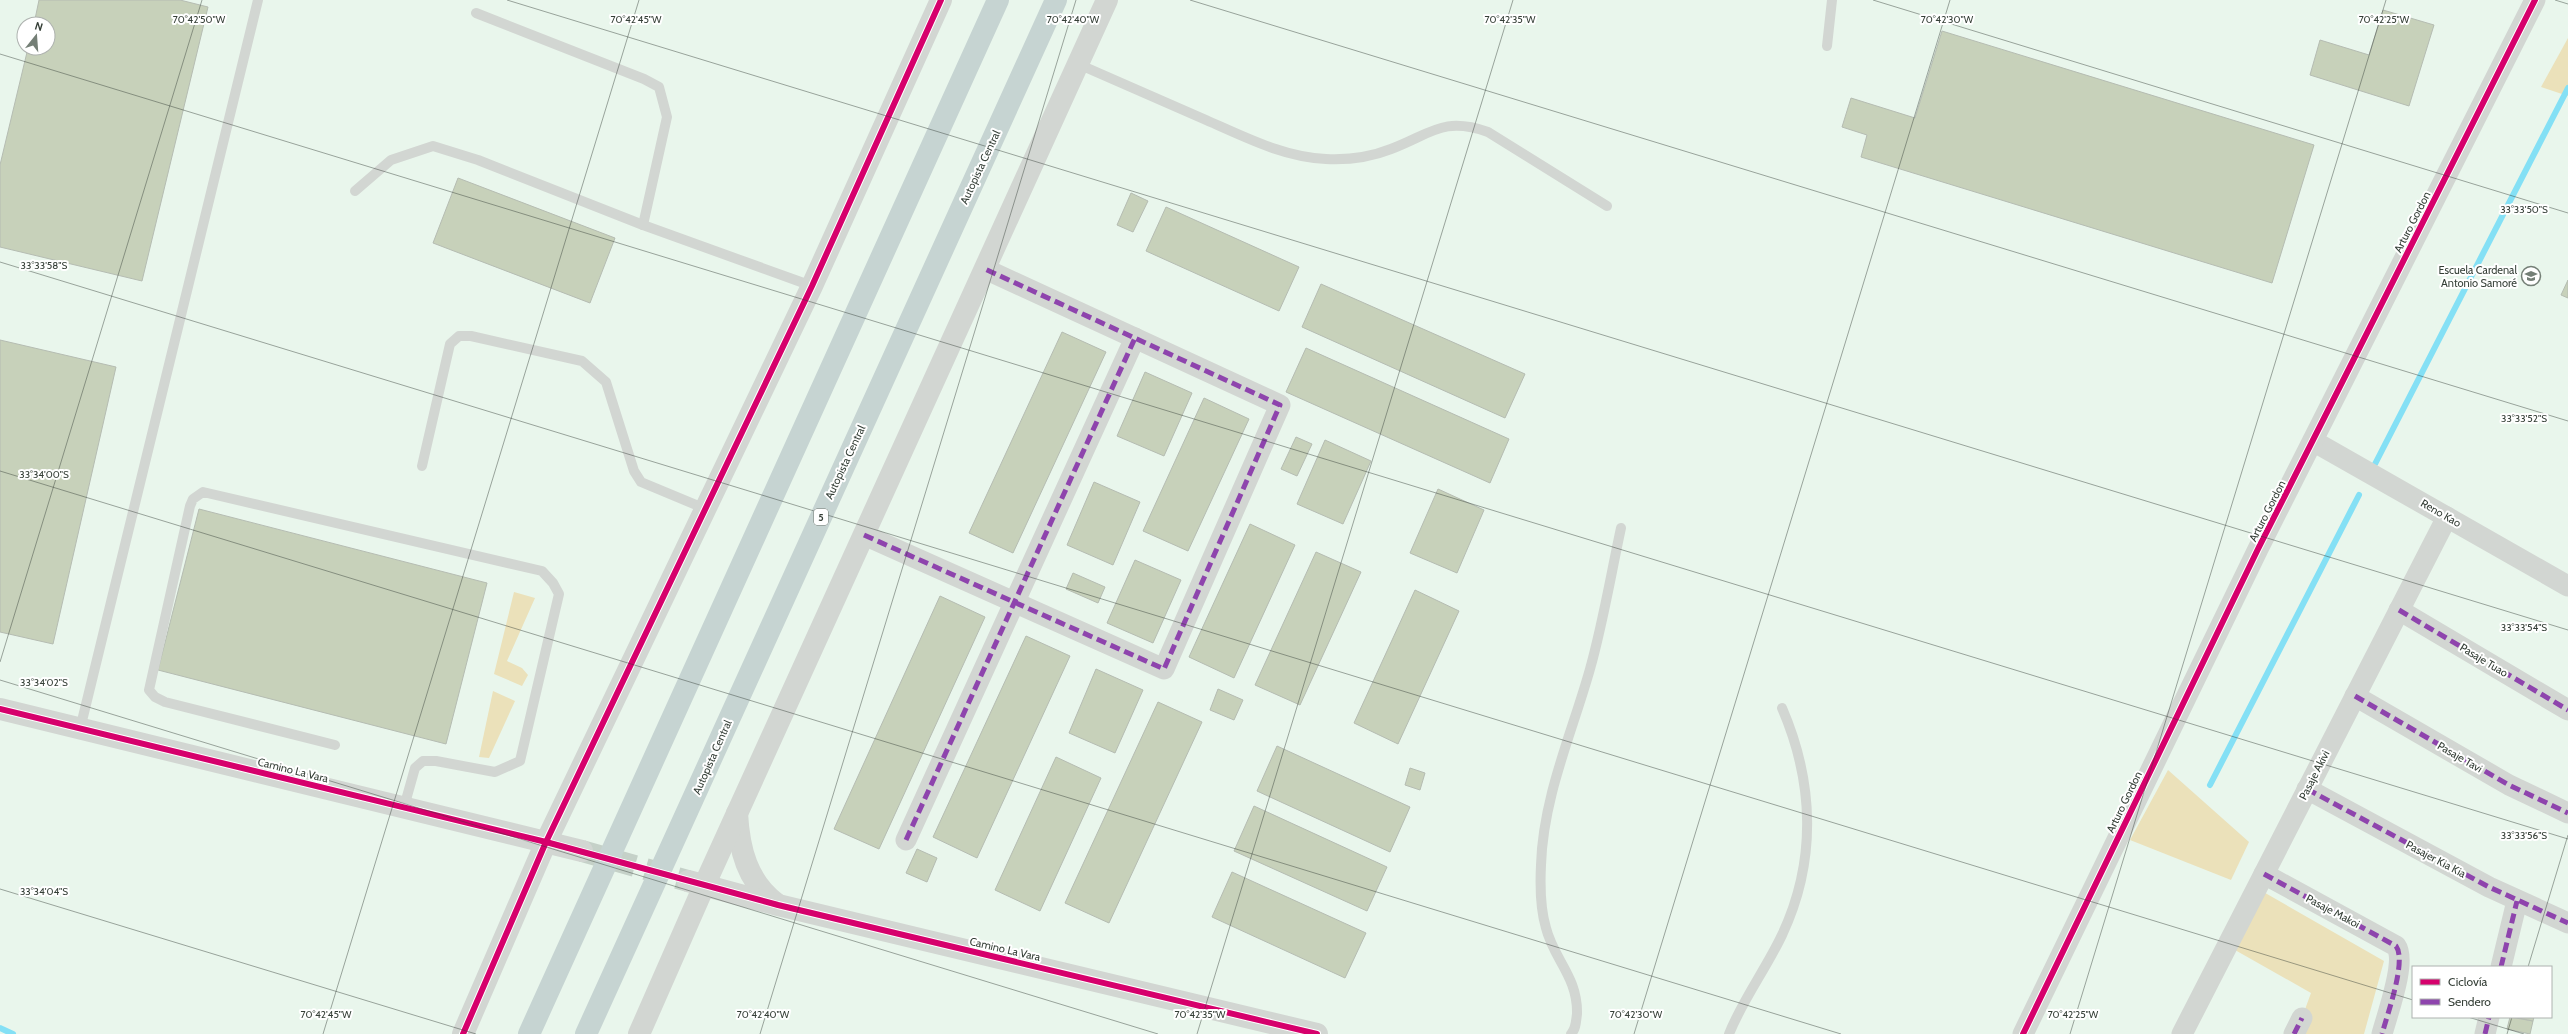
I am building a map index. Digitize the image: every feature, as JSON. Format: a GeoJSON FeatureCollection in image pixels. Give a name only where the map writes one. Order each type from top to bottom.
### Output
{"type":"FeatureCollection","features":[{"type":"Feature","properties":{"kind":"highway"},"geometry":{"type":"LineString","coordinates":[[529,1034],[998,0]]}},
{"type":"Feature","properties":{"kind":"highway","name":"Autopista Central"},"geometry":{"type":"LineString","coordinates":[[586,1034],[1056,0]]}},
{"type":"Feature","properties":{"kind":"street"},"geometry":{"type":"LineString","coordinates":[[463,1034],[546,842],[812,286],[941,0]]}},
{"type":"Feature","properties":{"kind":"street"},"geometry":{"type":"LineString","coordinates":[[639,1034],[696,883],[737,813],[1108,0]]}},
{"type":"Feature","properties":{"kind":"street","name":"Arturo Gordon"},"geometry":{"type":"LineString","coordinates":[[2023,1034],[2066,941],[2313,441],[2535,0]]}},
{"type":"Feature","properties":{"kind":"street"},"geometry":{"type":"LineString","coordinates":[[864,536],[1164,669],[1280,404],[985,269]]}},
{"type":"Feature","properties":{"kind":"street"},"geometry":{"type":"LineString","coordinates":[[906,840],[1135,338]]}},
{"type":"Feature","properties":{"kind":"street","name":"Reno Kao"},"geometry":{"type":"LineString","coordinates":[[2313,441],[2568,586]]}},
{"type":"Feature","properties":{"kind":"street","name":"Pasaje Akivi"},"geometry":{"type":"LineString","coordinates":[[2182,1034],[2447,517]]}},
{"type":"Feature","properties":{"kind":"street","name":"Pasaje Tuao"},"geometry":{"type":"LineString","coordinates":[[2399,610],[2568,710]]}},
{"type":"Feature","properties":{"kind":"street","name":"Pasaje Tavi"},"geometry":{"type":"LineString","coordinates":[[2355,696],[2509,785],[2568,813]]}},
{"type":"Feature","properties":{"kind":"street","name":"Camino La Vara"},"geometry":{"type":"LineString","coordinates":[[0,709],[582,851]]}},
{"type":"Feature","properties":{"kind":"street","name":"Pasajer Kia Kia"},"geometry":{"type":"LineString","coordinates":[[2307,789],[2517,901],[2568,923]]}},
{"type":"Feature","properties":{"kind":"street"},"geometry":{"type":"LineString","coordinates":[[737,813],[740,846],[749,872],[761,890],[778,905]]}},
{"type":"Feature","properties":{"kind":"street","name":"Pasaje Makoi"},"geometry":{"type":"LineString","coordinates":[[2264,874],[2392,942],[2400,950],[2400,963],[2382,1034]]}},
{"type":"Feature","properties":{"kind":"street","name":"Camino La Vara"},"geometry":{"type":"LineString","coordinates":[[696,883],[778,905],[1281,1030],[1312,1033]]}},
{"type":"Feature","properties":{"kind":"street"},"geometry":{"type":"LineString","coordinates":[[2501,966],[2517,901]]}},
{"type":"Feature","properties":{"kind":"street"},"geometry":{"type":"LineString","coordinates":[[2485,1034],[2489,1018]]}},
{"type":"Feature","properties":{"kind":"lane"},"geometry":{"type":"LineString","coordinates":[[80,729],[258,0]]}},
{"type":"Feature","properties":{"kind":"lane"},"geometry":{"type":"LineString","coordinates":[[1826,46],[1832,0]]}},
{"type":"Feature","properties":{"kind":"lane"},"geometry":{"type":"LineString","coordinates":[[476,13],[644,79],[659,87],[667,117],[644,225]]}},
{"type":"Feature","properties":{"kind":"lane"},"geometry":{"type":"LineString","coordinates":[[1078,64],[1258,142],[1303,157],[1335,159],[1370,155],[1390,150],[1438,128],[1451,126],[1476,128],[1488,132],[1607,206]]}},
{"type":"Feature","properties":{"kind":"lane"},"geometry":{"type":"LineString","coordinates":[[355,191],[391,160],[433,146],[478,160],[644,225],[812,286]]}},
{"type":"Feature","properties":{"kind":"lane"},"geometry":{"type":"LineString","coordinates":[[422,466],[450,344],[460,336],[471,336],[582,361],[597,372],[606,382],[634,471],[641,482],[706,509]]}},
{"type":"Feature","properties":{"kind":"lane"},"geometry":{"type":"LineString","coordinates":[[335,746],[165,702],[155,697],[149,690],[190,506],[193,499],[203,492],[542,571],[553,583],[559,594],[520,761],[495,772],[436,761],[423,761],[415,768],[404,808]]}},
{"type":"Feature","properties":{"kind":"lane"},"geometry":{"type":"LineString","coordinates":[[1571,1034],[1576,1018],[1576,993],[1566,968],[1550,942],[1545,926],[1541,888],[1542,842],[1553,788],[1591,668],[1621,528]]}},
{"type":"Feature","properties":{"kind":"lane"},"geometry":{"type":"LineString","coordinates":[[1729,1034],[1782,934],[1794,906],[1805,864],[1808,820],[1804,775],[1791,730],[1782,708]]}},
{"type":"Feature","properties":{"kind":"shaded area"},"geometry":{"type":"Polygon","coordinates":[[[2568,38],[2568,96],[2541,87],[2568,38]]]}},
{"type":"Feature","properties":{"kind":"shaded area"},"geometry":{"type":"Polygon","coordinates":[[[514,592],[535,598],[507,661],[522,668],[528,675],[522,686],[494,674],[514,592]]]}},
{"type":"Feature","properties":{"kind":"shaded area"},"geometry":{"type":"Polygon","coordinates":[[[493,691],[515,701],[489,758],[479,757],[493,691]]]}},
{"type":"Feature","properties":{"kind":"shaded area"},"geometry":{"type":"Polygon","coordinates":[[[2168,770],[2249,842],[2231,880],[2130,840],[2168,770]]]}},
{"type":"Feature","properties":{"kind":"shaded area"},"geometry":{"type":"Polygon","coordinates":[[[2260,890],[2384,961],[2364,1034],[2296,1034],[2311,993],[2235,950],[2260,890]]]}},
{"type":"Feature","properties":{"kind":"building"},"geometry":{"type":"Polygon","coordinates":[[[39,0],[180,0],[208,7],[142,281],[0,247],[0,165],[26,56],[56,56],[56,16],[36,16],[39,0]]]}},
{"type":"Feature","properties":{"kind":"building"},"geometry":{"type":"Polygon","coordinates":[[[2383,10],[2434,25],[2409,106],[2310,75],[2320,40],[2369,55],[2383,10]]]}},
{"type":"Feature","properties":{"kind":"building"},"geometry":{"type":"Polygon","coordinates":[[[1942,31],[2314,145],[2272,283],[1861,157],[1867,135],[1842,127],[1851,98],[1915,118],[1942,31]]]}},
{"type":"Feature","properties":{"kind":"building"},"geometry":{"type":"Polygon","coordinates":[[[458,178],[615,238],[590,303],[433,243],[458,178]]]}},
{"type":"Feature","properties":{"kind":"building"},"geometry":{"type":"Polygon","coordinates":[[[1131,193],[1148,201],[1133,232],[1117,225],[1131,193]]]}},
{"type":"Feature","properties":{"kind":"building"},"geometry":{"type":"Polygon","coordinates":[[[1166,207],[1299,267],[1279,311],[1146,251],[1166,207]]]}},
{"type":"Feature","properties":{"kind":"building"},"geometry":{"type":"Polygon","coordinates":[[[2568,280],[2568,298],[2561,295],[2568,280]]]}},
{"type":"Feature","properties":{"kind":"building"},"geometry":{"type":"Polygon","coordinates":[[[1321,284],[1525,374],[1505,418],[1302,327],[1321,284]]]}},
{"type":"Feature","properties":{"kind":"building"},"geometry":{"type":"Polygon","coordinates":[[[1062,332],[1106,352],[1013,553],[969,533],[1062,332]]]}},
{"type":"Feature","properties":{"kind":"building"},"geometry":{"type":"Polygon","coordinates":[[[0,340],[116,367],[53,644],[0,632],[0,340]]]}},
{"type":"Feature","properties":{"kind":"building"},"geometry":{"type":"Polygon","coordinates":[[[1306,348],[1509,439],[1490,483],[1286,392],[1306,348]]]}},
{"type":"Feature","properties":{"kind":"building"},"geometry":{"type":"Polygon","coordinates":[[[1145,372],[1192,393],[1164,456],[1117,436],[1145,372]]]}},
{"type":"Feature","properties":{"kind":"building"},"geometry":{"type":"Polygon","coordinates":[[[1204,398],[1249,419],[1188,551],[1143,531],[1204,398]]]}},
{"type":"Feature","properties":{"kind":"building"},"geometry":{"type":"Polygon","coordinates":[[[1296,437],[1312,444],[1297,476],[1281,469],[1296,437]]]}},
{"type":"Feature","properties":{"kind":"building"},"geometry":{"type":"Polygon","coordinates":[[[1325,440],[1371,461],[1343,524],[1297,504],[1325,440]]]}},
{"type":"Feature","properties":{"kind":"building"},"geometry":{"type":"Polygon","coordinates":[[[1094,482],[1140,502],[1113,565],[1067,545],[1094,482]]]}},
{"type":"Feature","properties":{"kind":"building"},"geometry":{"type":"Polygon","coordinates":[[[1438,489],[1484,510],[1457,573],[1410,553],[1438,489]]]}},
{"type":"Feature","properties":{"kind":"building"},"geometry":{"type":"Polygon","coordinates":[[[199,509],[487,583],[446,744],[158,670],[199,509]]]}},
{"type":"Feature","properties":{"kind":"building"},"geometry":{"type":"Polygon","coordinates":[[[1250,524],[1295,545],[1234,678],[1189,657],[1250,524]]]}},
{"type":"Feature","properties":{"kind":"building"},"geometry":{"type":"Polygon","coordinates":[[[1316,552],[1361,572],[1300,705],[1255,685],[1316,552]]]}},
{"type":"Feature","properties":{"kind":"building"},"geometry":{"type":"Polygon","coordinates":[[[1135,560],[1181,580],[1153,643],[1107,623],[1135,560]]]}},
{"type":"Feature","properties":{"kind":"building"},"geometry":{"type":"Polygon","coordinates":[[[1073,573],[1105,587],[1098,603],[1066,589],[1073,573]]]}},
{"type":"Feature","properties":{"kind":"building"},"geometry":{"type":"Polygon","coordinates":[[[1415,590],[1459,611],[1398,744],[1354,723],[1415,590]]]}},
{"type":"Feature","properties":{"kind":"building"},"geometry":{"type":"Polygon","coordinates":[[[940,596],[985,617],[879,849],[834,829],[940,596]]]}},
{"type":"Feature","properties":{"kind":"building"},"geometry":{"type":"Polygon","coordinates":[[[1026,636],[1070,656],[977,858],[933,837],[1026,636]]]}},
{"type":"Feature","properties":{"kind":"building"},"geometry":{"type":"Polygon","coordinates":[[[1096,669],[1143,690],[1115,753],[1069,733],[1096,669]]]}},
{"type":"Feature","properties":{"kind":"building"},"geometry":{"type":"Polygon","coordinates":[[[1218,689],[1243,700],[1234,720],[1210,710],[1218,689]]]}},
{"type":"Feature","properties":{"kind":"building"},"geometry":{"type":"Polygon","coordinates":[[[1158,702],[1202,722],[1109,923],[1065,903],[1158,702]]]}},
{"type":"Feature","properties":{"kind":"building"},"geometry":{"type":"Polygon","coordinates":[[[1277,746],[1410,807],[1390,852],[1257,791],[1277,746]]]}},
{"type":"Feature","properties":{"kind":"building"},"geometry":{"type":"Polygon","coordinates":[[[1056,757],[1101,778],[1040,911],[995,890],[1056,757]]]}},
{"type":"Feature","properties":{"kind":"building"},"geometry":{"type":"Polygon","coordinates":[[[1410,768],[1425,773],[1420,790],[1405,785],[1410,768]]]}},
{"type":"Feature","properties":{"kind":"building"},"geometry":{"type":"Polygon","coordinates":[[[1254,806],[1387,867],[1367,911],[1234,851],[1254,806]]]}},
{"type":"Feature","properties":{"kind":"building"},"geometry":{"type":"Polygon","coordinates":[[[917,849],[937,858],[927,882],[906,873],[917,849]]]}},
{"type":"Feature","properties":{"kind":"building"},"geometry":{"type":"Polygon","coordinates":[[[1232,872],[1366,933],[1345,978],[1212,917],[1232,872]]]}},
{"type":"Feature","properties":{"kind":"building"},"geometry":{"type":"Polygon","coordinates":[[[2510,1018],[2533,1021],[2530,1034],[2507,1029],[2510,1018]]]}},
{"type":"Feature","properties":{"kind":"building"},"geometry":{"type":"Polygon","coordinates":[[[2519,1018],[2534,1018],[2533,1021],[2519,1018]]]}},
{"type":"Feature","properties":{"kind":"waterway"},"geometry":{"type":"LineString","coordinates":[[2375,464],[2568,88]]}},
{"type":"Feature","properties":{"kind":"waterway"},"geometry":{"type":"LineString","coordinates":[[2210,785],[2359,495]]}},
{"type":"Feature","properties":{"kind":"waterway"},"geometry":{"type":"LineString","coordinates":[[0,1028],[13,1034]]}},
{"type":"Feature","properties":{"kind":"tunnel"},"geometry":{"type":"LineString","coordinates":[[582,851],[688,881]]}},
{"type":"Feature","properties":{"kind":"marked path"},"geometry":{"type":"LineString","coordinates":[[864,535],[1164,669],[1280,405],[985,269]]}},
{"type":"Feature","properties":{"kind":"marked path"},"geometry":{"type":"LineString","coordinates":[[906,840],[1135,338]]}},
{"type":"Feature","properties":{"kind":"marked path"},"geometry":{"type":"LineString","coordinates":[[2399,610],[2568,710]]}},
{"type":"Feature","properties":{"kind":"marked path"},"geometry":{"type":"LineString","coordinates":[[2355,696],[2509,785],[2568,813]]}},
{"type":"Feature","properties":{"kind":"marked path"},"geometry":{"type":"LineString","coordinates":[[2307,789],[2489,887],[2568,923]]}},
{"type":"Feature","properties":{"kind":"marked path"},"geometry":{"type":"LineString","coordinates":[[2264,874],[2396,946],[2399,953],[2398,975],[2392,1002],[2382,1034]]}},
{"type":"Feature","properties":{"kind":"marked path"},"geometry":{"type":"LineString","coordinates":[[2501,966],[2517,901]]}},
{"type":"Feature","properties":{"kind":"marked path"},"geometry":{"type":"LineString","coordinates":[[2294,1034],[2302,1018]]}},
{"type":"Feature","properties":{"kind":"marked path"},"geometry":{"type":"LineString","coordinates":[[2485,1034],[2489,1018]]}},
{"type":"Feature","properties":{"kind":"cycle path"},"geometry":{"type":"LineString","coordinates":[[463,1034],[546,842],[812,286],[941,0]]}},
{"type":"Feature","properties":{"kind":"cycle path"},"geometry":{"type":"LineString","coordinates":[[2023,1034],[2258,549],[2535,0]]}},
{"type":"Feature","properties":{"kind":"cycle path"},"geometry":{"type":"LineString","coordinates":[[0,709],[546,842],[778,905],[1317,1034]]}},
{"type":"Feature","properties":{"kind":"place","name":"Escuela Cardenal Antonio Samoré"},"geometry":{"type":"Point","coordinates":[2531,276]}}]}
